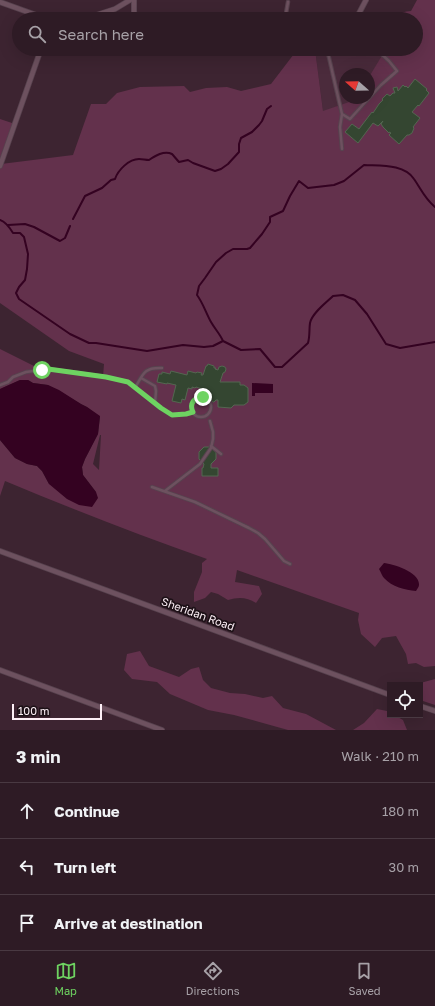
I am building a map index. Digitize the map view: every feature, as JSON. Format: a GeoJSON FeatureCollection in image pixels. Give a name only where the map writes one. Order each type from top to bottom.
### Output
{"type":"FeatureCollection","features":[{"type":"Feature","properties":{"kind":"street"},"geometry":{"type":"LineString","coordinates":[[106,12],[115,9],[130,0]]}},
{"type":"Feature","properties":{"kind":"street"},"geometry":{"type":"LineString","coordinates":[[134,0],[134,12]]}},
{"type":"Feature","properties":{"kind":"street"},"geometry":{"type":"LineString","coordinates":[[360,12],[366,0]]}},
{"type":"Feature","properties":{"kind":"street"},"geometry":{"type":"LineString","coordinates":[[0,2],[28,12]]}},
{"type":"Feature","properties":{"kind":"street"},"geometry":{"type":"LineString","coordinates":[[0,166],[39,56]]}},
{"type":"Feature","properties":{"kind":"street","name":"Sheridan Road"},"geometry":{"type":"LineString","coordinates":[[0,551],[387,693]]}},
{"type":"Feature","properties":{"kind":"street"},"geometry":{"type":"LineString","coordinates":[[0,670],[162,730]]}},
{"type":"Feature","properties":{"kind":"street"},"geometry":{"type":"LineString","coordinates":[[423,707],[435,711]]}},
{"type":"Feature","properties":{"kind":"lane"},"geometry":{"type":"LineString","coordinates":[[286,12],[288,2]]}},
{"type":"Feature","properties":{"kind":"lane"},"geometry":{"type":"LineString","coordinates":[[329,56],[342,114],[340,127],[342,149]]}},
{"type":"Feature","properties":{"kind":"lane"},"geometry":{"type":"LineString","coordinates":[[375,91],[381,84],[397,72],[384,56]]}},
{"type":"Feature","properties":{"kind":"lane"},"geometry":{"type":"LineString","coordinates":[[342,114],[350,120],[364,104]]}},
{"type":"Feature","properties":{"kind":"lane"},"geometry":{"type":"LineString","coordinates":[[135,388],[144,372],[149,369],[162,368]]}},
{"type":"Feature","properties":{"kind":"lane"},"geometry":{"type":"LineString","coordinates":[[0,385],[26,372],[48,369],[106,377],[128,382],[155,404],[172,415],[193,412]]}},
{"type":"Feature","properties":{"kind":"lane"},"geometry":{"type":"LineString","coordinates":[[141,378],[155,386],[155,404]]}},
{"type":"Feature","properties":{"kind":"lane"},"geometry":{"type":"LineString","coordinates":[[203,397],[208,401],[210,410],[206,415],[197,416],[193,412],[191,405],[194,400],[203,397]]}},
{"type":"Feature","properties":{"kind":"lane"},"geometry":{"type":"LineString","coordinates":[[165,491],[200,464],[211,446],[213,439],[210,421]]}},
{"type":"Feature","properties":{"kind":"lane"},"geometry":{"type":"LineString","coordinates":[[211,446],[222,454]]}},
{"type":"Feature","properties":{"kind":"lane"},"geometry":{"type":"LineString","coordinates":[[152,487],[196,502],[249,528],[262,536],[284,561],[290,564]]}},
{"type":"Feature","properties":{"kind":"shaded area"},"geometry":{"type":"Polygon","coordinates":[[[417,0],[435,0],[435,666],[424,667],[416,663],[408,664],[406,654],[396,636],[382,638],[375,647],[361,634],[358,620],[359,613],[237,570],[235,582],[259,586],[262,594],[256,603],[242,598],[228,600],[211,592],[205,598],[194,602],[194,592],[202,572],[202,563],[207,559],[106,522],[5,481],[0,496],[0,440],[15,458],[27,464],[37,466],[42,471],[49,484],[96,492],[83,475],[82,467],[98,434],[100,417],[87,407],[48,385],[33,383],[28,380],[20,380],[0,389],[0,349],[42,370],[48,369],[103,377],[104,364],[69,351],[0,303],[0,119],[15,124],[1,164],[73,155],[91,104],[106,104],[117,93],[140,87],[184,86],[190,92],[206,88],[227,87],[241,91],[271,84],[292,56],[316,56],[323,111],[343,104],[375,104],[374,68],[382,56],[423,56],[423,12],[406,12],[411,11],[417,0]],[[100,435],[93,464],[99,470],[101,435],[100,435]]]}},
{"type":"Feature","properties":{"kind":"shaded area"},"geometry":{"type":"Polygon","coordinates":[[[316,56],[411,56],[330,165],[316,56]]]}},
{"type":"Feature","properties":{"kind":"shaded area"},"geometry":{"type":"Polygon","coordinates":[[[20,380],[28,380],[33,383],[48,385],[59,390],[100,416],[98,434],[82,467],[83,475],[96,492],[98,498],[92,507],[79,505],[67,499],[49,484],[42,471],[37,466],[27,464],[15,458],[0,440],[0,389],[20,380]]]}},
{"type":"Feature","properties":{"kind":"shaded area"},"geometry":{"type":"Polygon","coordinates":[[[252,383],[273,384],[273,393],[255,393],[255,396],[252,396],[252,383]]]}},
{"type":"Feature","properties":{"kind":"shaded area"},"geometry":{"type":"Polygon","coordinates":[[[384,563],[399,567],[415,576],[419,585],[416,591],[399,588],[387,581],[379,569],[384,563]]]}},
{"type":"Feature","properties":{"kind":"shaded area"},"geometry":{"type":"Polygon","coordinates":[[[140,651],[149,666],[179,677],[191,669],[199,667],[203,680],[211,688],[230,693],[245,694],[263,698],[272,696],[283,708],[306,714],[336,730],[288,730],[234,715],[208,710],[170,694],[157,682],[132,679],[124,670],[127,654],[140,651]]]}},
{"type":"Feature","properties":{"kind":"shaded area"},"geometry":{"type":"Polygon","coordinates":[[[435,679],[435,705],[423,701],[423,682],[435,679]]]}},
{"type":"Feature","properties":{"kind":"shaded area"},"geometry":{"type":"Polygon","coordinates":[[[377,709],[387,711],[387,718],[399,718],[403,720],[407,730],[353,730],[364,723],[377,709]]]}},
{"type":"Feature","properties":{"kind":"building"},"geometry":{"type":"Polygon","coordinates":[[[415,79],[427,89],[426,90],[429,93],[419,106],[418,105],[412,112],[420,118],[413,127],[412,133],[407,135],[399,144],[389,135],[391,133],[383,127],[381,124],[383,121],[378,126],[373,123],[358,143],[345,132],[352,124],[359,129],[387,94],[390,96],[395,93],[393,88],[397,87],[398,91],[403,85],[408,88],[415,79]]]}},
{"type":"Feature","properties":{"kind":"building"},"geometry":{"type":"Polygon","coordinates":[[[208,364],[214,366],[214,368],[216,368],[215,369],[218,370],[219,367],[225,367],[225,372],[223,373],[220,382],[240,382],[240,385],[244,385],[248,388],[248,402],[244,405],[234,405],[231,408],[218,407],[218,400],[213,402],[206,396],[209,391],[192,387],[192,389],[188,388],[185,400],[182,399],[181,403],[172,401],[176,385],[157,382],[159,374],[162,374],[162,372],[170,374],[171,371],[187,375],[188,371],[202,373],[201,375],[203,375],[208,364]]]}},
{"type":"Feature","properties":{"kind":"building"},"geometry":{"type":"Polygon","coordinates":[[[204,447],[210,447],[216,452],[216,459],[211,464],[211,468],[218,468],[218,476],[202,476],[202,468],[204,464],[199,459],[199,452],[204,447]]]}},
{"type":"Feature","properties":{"kind":"waterway"},"geometry":{"type":"LineString","coordinates":[[73,219],[85,196],[102,188],[111,180],[115,179],[124,166],[135,159],[149,160],[160,154],[169,153],[172,154],[179,162],[188,160],[215,171],[221,169],[239,152],[241,138],[252,132],[259,125],[267,109],[271,106]]}},
{"type":"Feature","properties":{"kind":"waterway"},"geometry":{"type":"LineString","coordinates":[[0,220],[6,224],[13,233],[20,233],[24,237],[28,254],[27,269],[25,280],[16,293],[19,299],[70,334],[89,343],[147,351],[183,345],[204,347],[213,346],[223,341],[197,295],[199,286],[216,262],[226,253],[233,249],[250,248],[270,222],[270,217],[283,211],[299,181],[308,188],[334,185],[344,181],[364,165],[398,168],[410,174],[435,207]]}},
{"type":"Feature","properties":{"kind":"waterway"},"geometry":{"type":"LineString","coordinates":[[8,225],[25,224],[34,227],[60,241],[65,238],[70,226]]}},
{"type":"Feature","properties":{"kind":"waterway"},"geometry":{"type":"LineString","coordinates":[[223,341],[241,350],[260,349],[275,367],[282,367],[308,343],[311,319],[316,312],[333,296],[343,295],[355,300],[367,314],[386,344],[400,348],[435,342]]}},
{"type":"Feature","properties":{"kind":"route"},"geometry":{"type":"LineString","coordinates":[[42,370],[48,369],[106,377],[128,382],[172,415],[193,412],[191,408],[192,402],[197,398],[203,397]]}}]}
